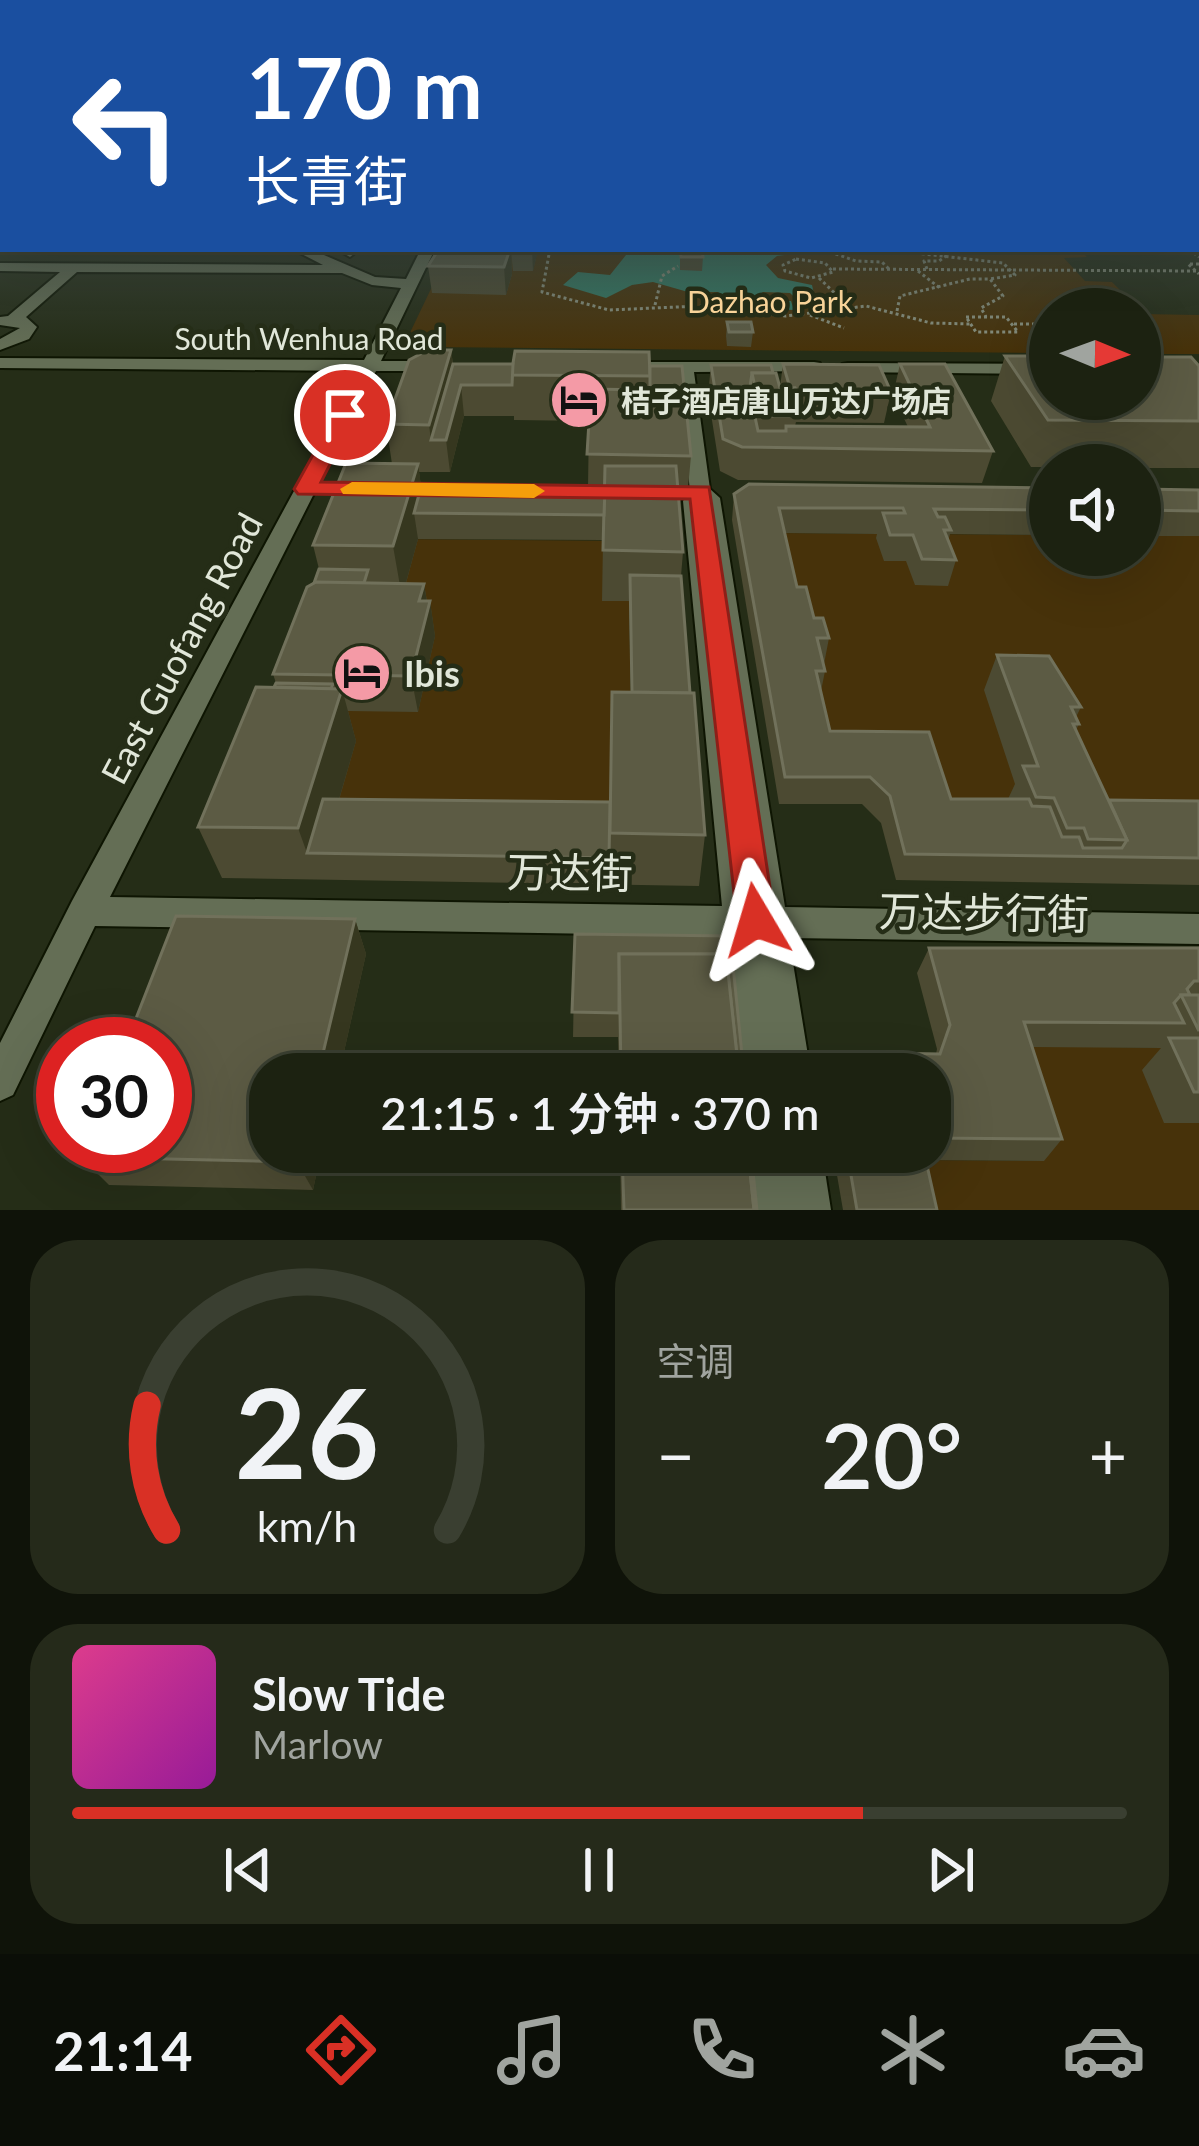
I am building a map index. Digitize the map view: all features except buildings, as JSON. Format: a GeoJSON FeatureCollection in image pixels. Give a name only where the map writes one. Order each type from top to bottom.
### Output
{"type":"FeatureCollection","features":[{"type":"Feature","properties":{"kind":"street"},"geometry":{"type":"LineString","coordinates":[[306,252],[372,281],[411,284]]}},
{"type":"Feature","properties":{"kind":"street","name":"East Guofang Road"},"geometry":{"type":"LineString","coordinates":[[0,1082],[84,911],[318,489],[370,366],[427,252]]}},
{"type":"Feature","properties":{"kind":"street"},"geometry":{"type":"LineString","coordinates":[[0,267],[343,269]]}},
{"type":"Feature","properties":{"kind":"street"},"geometry":{"type":"LineString","coordinates":[[7,321],[74,267]]}},
{"type":"Feature","properties":{"kind":"street"},"geometry":{"type":"LineString","coordinates":[[0,344],[28,332],[27,324],[7,321]]}},
{"type":"Feature","properties":{"kind":"street","name":"South Wenhua Road"},"geometry":{"type":"LineString","coordinates":[[0,363],[460,366]]}},
{"type":"Feature","properties":{"kind":"street"},"geometry":{"type":"LineString","coordinates":[[640,367],[1029,369]]}},
{"type":"Feature","properties":{"kind":"street"},"geometry":{"type":"LineString","coordinates":[[685,367],[700,492],[693,501],[760,920],[788,1053]]}},
{"type":"Feature","properties":{"kind":"street","name":"万达街"},"geometry":{"type":"LineString","coordinates":[[84,911],[1199,928]]}},
{"type":"Feature","properties":{"kind":"street","name":"万达步行街"},"geometry":{"type":"LineString","coordinates":[[760,920],[1199,915]]}},
{"type":"Feature","properties":{"kind":"street"},"geometry":{"type":"LineString","coordinates":[[758,1053],[760,920]]}},
{"type":"Feature","properties":{"kind":"street"},"geometry":{"type":"LineString","coordinates":[[760,920],[773,1053]]}},
{"type":"Feature","properties":{"kind":"street","name":"万达步行街"},"geometry":{"type":"LineString","coordinates":[[760,920],[1199,942]]}},
{"type":"Feature","properties":{"kind":"street"},"geometry":{"type":"LineString","coordinates":[[768,1173],[772,1210]]}},
{"type":"Feature","properties":{"kind":"street"},"geometry":{"type":"LineString","coordinates":[[787,1173],[792,1210]]}},
{"type":"Feature","properties":{"kind":"street"},"geometry":{"type":"LineString","coordinates":[[805,1173],[810,1210]]}},
{"type":"Feature","properties":{"kind":"path"},"geometry":{"type":"LineString","coordinates":[[549,252],[542,287],[546,295],[609,310],[699,306],[778,316],[848,305],[897,311],[932,323],[971,324]]}},
{"type":"Feature","properties":{"kind":"path"},"geometry":{"type":"LineString","coordinates":[[818,260],[825,252]]}},
{"type":"Feature","properties":{"kind":"path"},"geometry":{"type":"LineString","coordinates":[[832,252],[856,262],[883,262],[889,269]]}},
{"type":"Feature","properties":{"kind":"path"},"geometry":{"type":"LineString","coordinates":[[897,311],[900,296],[970,279],[1015,275],[990,261],[904,252]]}},
{"type":"Feature","properties":{"kind":"path"},"geometry":{"type":"LineString","coordinates":[[927,269],[924,261],[952,252]]}},
{"type":"Feature","properties":{"kind":"path"},"geometry":{"type":"LineString","coordinates":[[833,268],[819,278],[796,276],[782,268],[796,259],[851,269],[1198,272]]}},
{"type":"Feature","properties":{"kind":"path"},"geometry":{"type":"LineString","coordinates":[[1198,272],[1188,264],[1199,264]]}},
{"type":"Feature","properties":{"kind":"path"},"geometry":{"type":"LineString","coordinates":[[655,305],[662,276],[678,266]]}},
{"type":"Feature","properties":{"kind":"path"},"geometry":{"type":"LineString","coordinates":[[916,269],[923,280],[941,289]]}},
{"type":"Feature","properties":{"kind":"path"},"geometry":{"type":"LineString","coordinates":[[819,278],[848,305]]}},
{"type":"Feature","properties":{"kind":"path"},"geometry":{"type":"LineString","coordinates":[[986,317],[981,308],[1003,296],[991,279]]}},
{"type":"Feature","properties":{"kind":"path"},"geometry":{"type":"LineString","coordinates":[[807,314],[844,328]]}},
{"type":"Feature","properties":{"kind":"path"},"geometry":{"type":"LineString","coordinates":[[966,317],[986,317],[1006,317],[1018,332],[976,332],[966,317]]}},
{"type":"Feature","properties":{"kind":"path"},"geometry":{"type":"LineString","coordinates":[[1012,324],[1029,324]]}},
{"type":"Feature","properties":{"kind":"green space","name":"Dazhao Park"},"geometry":{"type":"Polygon","coordinates":[[[449,252],[1082,252],[1087,257],[1064,258],[1085,281],[1112,282],[1118,288],[1029,288],[1029,353],[424,347],[407,339],[449,252]]]}},
{"type":"Feature","properties":{"kind":"green space"},"geometry":{"type":"Polygon","coordinates":[[[1161,314],[1199,315],[1199,354],[1161,354],[1161,314]]]}},
{"type":"Feature","properties":{"kind":"green space"},"geometry":{"type":"Polygon","coordinates":[[[775,533],[1029,535],[1029,576],[1161,576],[1161,536],[1199,536],[1199,828],[941,825],[823,758],[775,533]]]}},
{"type":"Feature","properties":{"kind":"green space"},"geometry":{"type":"Polygon","coordinates":[[[391,539],[628,541],[633,829],[305,826],[391,539]]]}},
{"type":"Feature","properties":{"kind":"green space"},"geometry":{"type":"Polygon","coordinates":[[[1008,1046],[1199,1048],[1199,1210],[919,1210],[911,1173],[951,1173],[951,1160],[1044,1161],[1008,1046]]]}},
{"type":"Feature","properties":{"kind":"shaded area"},"geometry":{"type":"Polygon","coordinates":[[[620,252],[808,252],[777,256],[766,265],[778,278],[812,285],[815,298],[802,304],[790,293],[763,292],[755,299],[734,299],[735,303],[718,292],[688,292],[653,282],[632,285],[606,298],[563,285],[578,272],[610,275],[626,255],[620,252]]]}},
{"type":"Feature","properties":{"kind":"shaded area"},"geometry":{"type":"Polygon","coordinates":[[[764,300],[791,301],[794,310],[761,310],[742,306],[764,307],[764,300]]]}},
{"type":"Feature","properties":{"kind":"slow traffic"},"geometry":{"type":"LineString","coordinates":[[352,489],[534,491]]}},
{"type":"Feature","properties":{"kind":"place","name":"桔子酒店唐山万达广场店"},"geometry":{"type":"Point","coordinates":[579,400]}},
{"type":"Feature","properties":{"kind":"place","name":"Ibis"},"geometry":{"type":"Point","coordinates":[362,673]}},
{"type":"Feature","properties":{"kind":"route"},"geometry":{"type":"LineString","coordinates":[[345,415],[306,489],[700,492],[756,920]]}}]}
